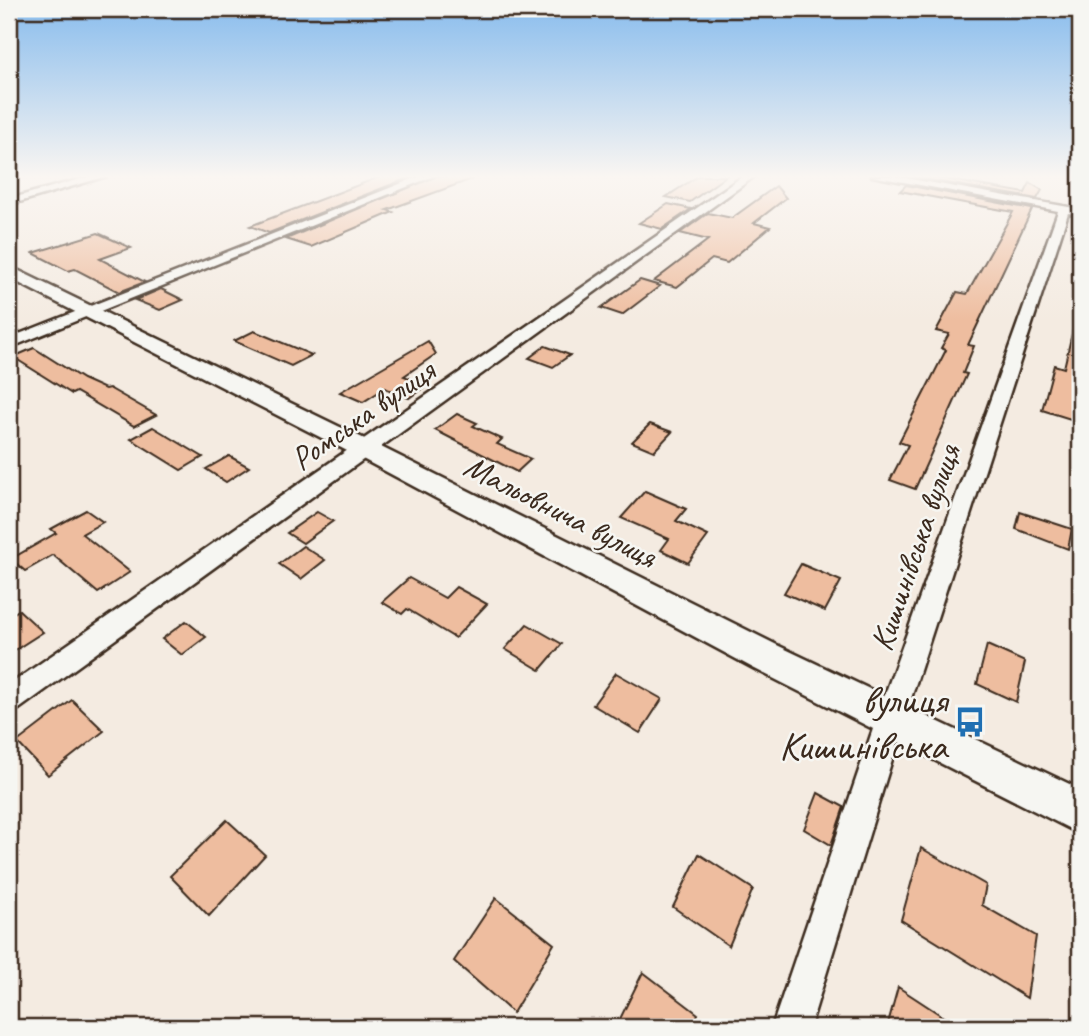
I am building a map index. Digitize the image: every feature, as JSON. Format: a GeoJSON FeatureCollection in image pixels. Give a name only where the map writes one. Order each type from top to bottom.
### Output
{"type":"FeatureCollection","features":[{"type":"Feature","properties":{"kind":"street"},"geometry":{"type":"LineString","coordinates":[[9,343],[308,224]]}},
{"type":"Feature","properties":{"kind":"street","name":"Ромська вулиця"},"geometry":{"type":"LineString","coordinates":[[9,701],[682,224]]}},
{"type":"Feature","properties":{"kind":"street","name":"Кишинівська вулиця"},"geometry":{"type":"LineString","coordinates":[[791,1027],[891,717],[1067,224]]}},
{"type":"Feature","properties":{"kind":"street","name":"Мальовнича вулиця"},"geometry":{"type":"LineString","coordinates":[[9,271],[366,450],[766,657],[1080,812]]}},
{"type":"Feature","properties":{"kind":"building"},"geometry":{"type":"Polygon","coordinates":[[[254,224],[291,224],[269,233],[250,226],[254,224]]]}},
{"type":"Feature","properties":{"kind":"building"},"geometry":{"type":"Polygon","coordinates":[[[321,224],[364,224],[311,247],[286,239],[321,224]]]}},
{"type":"Feature","properties":{"kind":"building"},"geometry":{"type":"Polygon","coordinates":[[[644,224],[669,224],[662,229],[644,224]]]}},
{"type":"Feature","properties":{"kind":"building"},"geometry":{"type":"Polygon","coordinates":[[[692,224],[759,224],[770,227],[727,263],[712,259],[677,287],[654,281],[708,240],[680,233],[692,224]]]}},
{"type":"Feature","properties":{"kind":"building"},"geometry":{"type":"Polygon","coordinates":[[[1006,224],[1025,224],[968,345],[974,346],[963,373],[967,374],[915,489],[890,480],[908,445],[899,442],[946,350],[941,348],[949,334],[936,331],[957,292],[967,294],[1006,224]]]}},
{"type":"Feature","properties":{"kind":"building"},"geometry":{"type":"Polygon","coordinates":[[[98,233],[131,248],[100,259],[145,282],[119,292],[75,269],[68,271],[33,253],[98,233]]]}},
{"type":"Feature","properties":{"kind":"building"},"geometry":{"type":"Polygon","coordinates":[[[640,280],[660,286],[622,315],[601,308],[640,280]]]}},
{"type":"Feature","properties":{"kind":"building"},"geometry":{"type":"Polygon","coordinates":[[[161,289],[183,300],[160,310],[135,300],[161,289]]]}},
{"type":"Feature","properties":{"kind":"building"},"geometry":{"type":"Polygon","coordinates":[[[1073,329],[1080,330],[1080,405],[1077,421],[1042,410],[1054,365],[1064,368],[1073,329]]]}},
{"type":"Feature","properties":{"kind":"building"},"geometry":{"type":"Polygon","coordinates":[[[254,331],[312,355],[291,366],[234,341],[254,331]]]}},
{"type":"Feature","properties":{"kind":"building"},"geometry":{"type":"Polygon","coordinates":[[[428,341],[436,354],[404,376],[427,385],[409,398],[385,388],[363,402],[340,392],[428,341]]]}},
{"type":"Feature","properties":{"kind":"building"},"geometry":{"type":"Polygon","coordinates":[[[545,346],[570,355],[553,367],[529,358],[545,346]]]}},
{"type":"Feature","properties":{"kind":"building"},"geometry":{"type":"Polygon","coordinates":[[[34,348],[83,379],[105,389],[109,388],[156,415],[134,426],[76,392],[72,394],[13,357],[34,348]]]}},
{"type":"Feature","properties":{"kind":"building"},"geometry":{"type":"Polygon","coordinates":[[[457,414],[477,423],[473,426],[502,439],[497,444],[531,459],[517,472],[435,430],[457,414]]]}},
{"type":"Feature","properties":{"kind":"building"},"geometry":{"type":"Polygon","coordinates":[[[650,424],[672,432],[654,451],[632,442],[650,424]]]}},
{"type":"Feature","properties":{"kind":"building"},"geometry":{"type":"Polygon","coordinates":[[[153,427],[203,457],[181,470],[131,439],[153,427]]]}},
{"type":"Feature","properties":{"kind":"building"},"geometry":{"type":"Polygon","coordinates":[[[229,456],[249,467],[226,482],[206,469],[229,456]]]}},
{"type":"Feature","properties":{"kind":"building"},"geometry":{"type":"Polygon","coordinates":[[[645,491],[686,509],[676,521],[708,536],[688,563],[661,550],[669,539],[621,518],[645,491]]]}},
{"type":"Feature","properties":{"kind":"building"},"geometry":{"type":"Polygon","coordinates":[[[86,510],[103,522],[82,534],[130,572],[98,593],[53,555],[25,571],[11,559],[56,533],[51,529],[86,510]]]}},
{"type":"Feature","properties":{"kind":"building"},"geometry":{"type":"Polygon","coordinates":[[[317,512],[333,521],[303,543],[287,533],[317,512]]]}},
{"type":"Feature","properties":{"kind":"building"},"geometry":{"type":"Polygon","coordinates":[[[1020,512],[1072,529],[1068,549],[1016,529],[1020,512]]]}},
{"type":"Feature","properties":{"kind":"building"},"geometry":{"type":"Polygon","coordinates":[[[303,546],[325,560],[301,579],[279,564],[303,546]]]}},
{"type":"Feature","properties":{"kind":"building"},"geometry":{"type":"Polygon","coordinates":[[[801,564],[841,581],[825,611],[784,593],[801,564]]]}},
{"type":"Feature","properties":{"kind":"building"},"geometry":{"type":"Polygon","coordinates":[[[409,578],[445,598],[456,587],[487,604],[455,638],[407,609],[402,614],[382,602],[409,578]]]}},
{"type":"Feature","properties":{"kind":"building"},"geometry":{"type":"Polygon","coordinates":[[[19,610],[43,632],[9,654],[9,616],[19,610]]]}},
{"type":"Feature","properties":{"kind":"building"},"geometry":{"type":"Polygon","coordinates":[[[186,621],[206,637],[182,655],[162,639],[186,621]]]}},
{"type":"Feature","properties":{"kind":"building"},"geometry":{"type":"Polygon","coordinates":[[[527,624],[562,644],[540,670],[505,649],[527,624]]]}},
{"type":"Feature","properties":{"kind":"building"},"geometry":{"type":"Polygon","coordinates":[[[987,645],[1025,662],[1016,702],[977,684],[987,645]]]}},
{"type":"Feature","properties":{"kind":"building"},"geometry":{"type":"Polygon","coordinates":[[[616,673],[662,699],[640,733],[593,705],[616,673]]]}},
{"type":"Feature","properties":{"kind":"building"},"geometry":{"type":"Polygon","coordinates":[[[72,700],[104,731],[48,775],[17,742],[72,700]]]}},
{"type":"Feature","properties":{"kind":"building"},"geometry":{"type":"Polygon","coordinates":[[[818,793],[844,807],[831,845],[804,829],[818,793]]]}},
{"type":"Feature","properties":{"kind":"building"},"geometry":{"type":"Polygon","coordinates":[[[227,820],[265,855],[209,916],[170,876],[227,820]]]}},
{"type":"Feature","properties":{"kind":"building"},"geometry":{"type":"Polygon","coordinates":[[[921,848],[986,885],[982,905],[1036,936],[1027,998],[901,920],[921,848]]]}},
{"type":"Feature","properties":{"kind":"building"},"geometry":{"type":"Polygon","coordinates":[[[699,854],[753,889],[729,946],[673,907],[699,854]]]}},
{"type":"Feature","properties":{"kind":"building"},"geometry":{"type":"Polygon","coordinates":[[[496,898],[554,944],[513,1013],[454,961],[496,898]]]}},
{"type":"Feature","properties":{"kind":"building"},"geometry":{"type":"Polygon","coordinates":[[[643,972],[698,1014],[692,1027],[616,1027],[643,972]]]}},
{"type":"Feature","properties":{"kind":"building"},"geometry":{"type":"Polygon","coordinates":[[[898,987],[959,1027],[887,1027],[898,987]]]}},
{"type":"Feature","properties":{"kind":"place","name":"вулиця Кишинівська"},"geometry":{"type":"Point","coordinates":[970,722]}}]}
